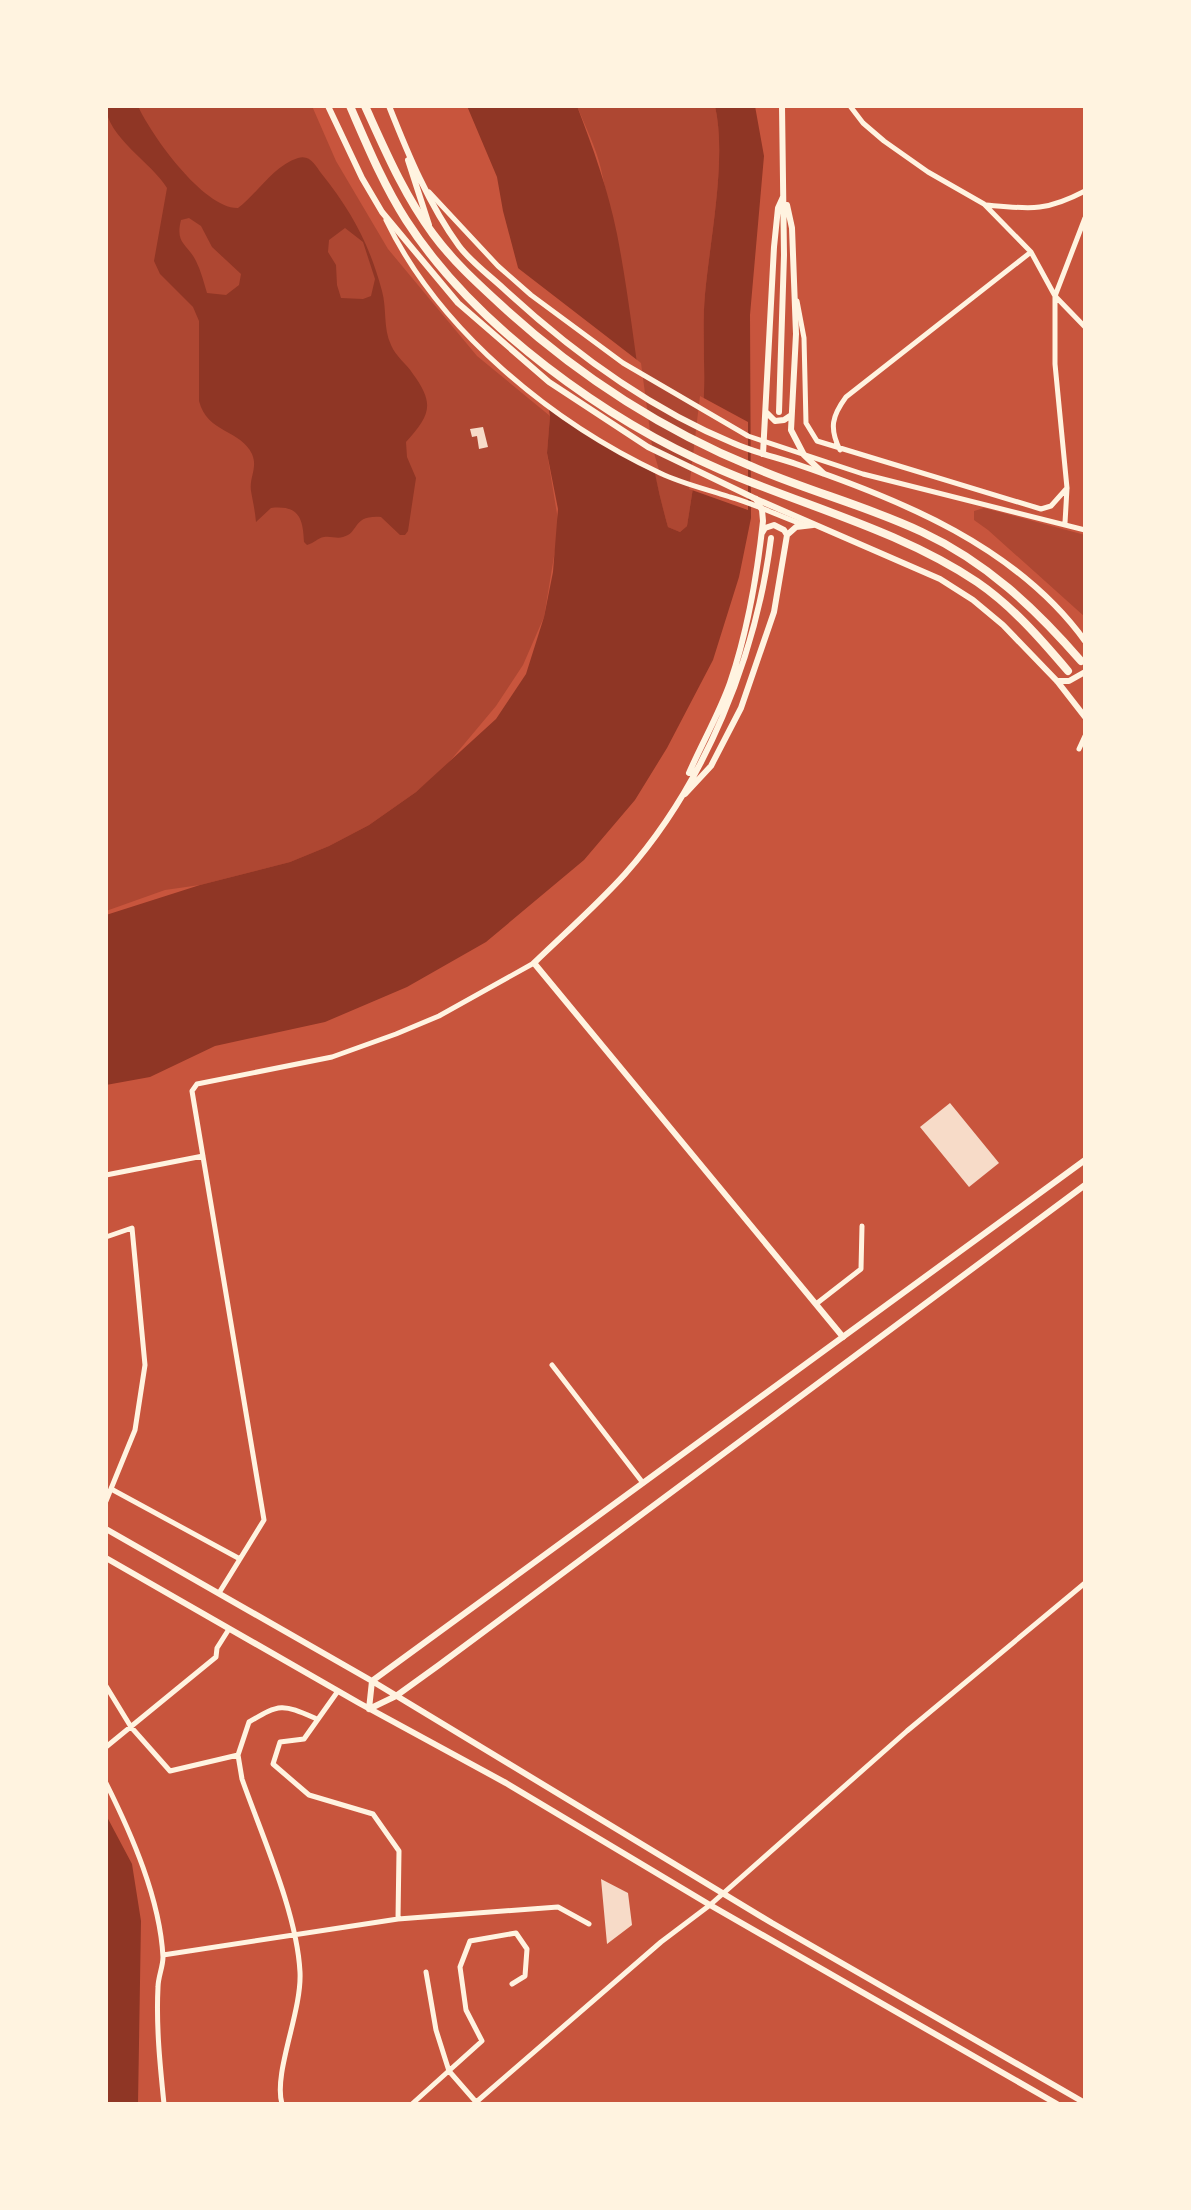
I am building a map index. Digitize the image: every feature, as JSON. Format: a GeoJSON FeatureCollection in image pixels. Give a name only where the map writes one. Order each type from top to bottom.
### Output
{"type":"FeatureCollection","features":[{"type":"Feature","properties":{"kind":"highway"},"geometry":{"type":"LineString","coordinates":[[350,106],[367,147],[407,220],[467,295],[523,346],[590,398],[652,435],[755,484],[883,533],[978,583],[1014,611],[1068,671]]}},
{"type":"Feature","properties":{"kind":"highway"},"geometry":{"type":"LineString","coordinates":[[365,106],[393,168],[432,232],[479,284],[560,358],[657,421],[755,468],[925,533],[962,554],[1039,614],[1081,661]]}},
{"type":"Feature","properties":{"kind":"main road"},"geometry":{"type":"LineString","coordinates":[[328,106],[382,212],[458,303],[539,374],[648,447],[940,579],[1003,625],[1057,681],[1085,717]]}},
{"type":"Feature","properties":{"kind":"main road"},"geometry":{"type":"LineString","coordinates":[[389,106],[432,232]]}},
{"type":"Feature","properties":{"kind":"main road"},"geometry":{"type":"LineString","coordinates":[[779,412],[784,194],[782,106]]}},
{"type":"Feature","properties":{"kind":"main road"},"geometry":{"type":"LineString","coordinates":[[405,148],[462,250],[552,331],[609,374],[669,411],[730,442],[907,508],[982,547],[1032,584],[1085,641]]}},
{"type":"Feature","properties":{"kind":"main road"},"geometry":{"type":"LineString","coordinates":[[784,194],[792,228],[796,334],[791,415],[793,437],[804,455],[826,476]]}},
{"type":"Feature","properties":{"kind":"main road"},"geometry":{"type":"LineString","coordinates":[[763,454],[774,247],[778,208],[784,194]]}},
{"type":"Feature","properties":{"kind":"main road"},"geometry":{"type":"LineString","coordinates":[[767,413],[772,420],[779,421],[791,415]]}},
{"type":"Feature","properties":{"kind":"main road"},"geometry":{"type":"LineString","coordinates":[[677,802],[715,721],[744,639],[762,533],[762,510],[755,498]]}},
{"type":"Feature","properties":{"kind":"main road"},"geometry":{"type":"LineString","coordinates":[[762,533],[765,528],[774,525],[787,535]]}},
{"type":"Feature","properties":{"kind":"main road"},"geometry":{"type":"LineString","coordinates":[[677,802],[711,766],[741,708],[774,612],[787,535],[796,527],[818,525]]}},
{"type":"Feature","properties":{"kind":"main road"},"geometry":{"type":"LineString","coordinates":[[771,538],[746,655],[715,733],[677,802],[625,874],[534,963],[843,1337]]}},
{"type":"Feature","properties":{"kind":"main road"},"geometry":{"type":"LineString","coordinates":[[1057,681],[1069,681],[1085,672]]}},
{"type":"Feature","properties":{"kind":"main road"},"geometry":{"type":"LineString","coordinates":[[1075,704],[1085,700]]}},
{"type":"Feature","properties":{"kind":"main road"},"geometry":{"type":"LineString","coordinates":[[369,1709],[372,1681],[1085,1160]]}},
{"type":"Feature","properties":{"kind":"main road"},"geometry":{"type":"LineString","coordinates":[[369,1709],[396,1696],[1085,1185]]}},
{"type":"Feature","properties":{"kind":"main road"},"geometry":{"type":"LineString","coordinates":[[106,1529],[372,1681],[723,1892],[1085,2103]]}},
{"type":"Feature","properties":{"kind":"main road"},"geometry":{"type":"LineString","coordinates":[[106,1558],[369,1709],[506,1783],[710,1905],[1057,2104]]}},
{"type":"Feature","properties":{"kind":"street"},"geometry":{"type":"LineString","coordinates":[[850,106],[863,123],[884,141],[928,172],[984,204],[1031,252],[1055,296],[1085,327]]}},
{"type":"Feature","properties":{"kind":"street"},"geometry":{"type":"LineString","coordinates":[[426,189],[498,266],[531,295],[623,363],[748,436],[863,474],[1085,530]]}},
{"type":"Feature","properties":{"kind":"street"},"geometry":{"type":"LineString","coordinates":[[984,204],[1030,209],[1049,207],[1085,191]]}},
{"type":"Feature","properties":{"kind":"street"},"geometry":{"type":"LineString","coordinates":[[382,212],[399,247],[447,312],[490,357],[547,404],[612,447],[680,482],[732,497],[804,525]]}},
{"type":"Feature","properties":{"kind":"street"},"geometry":{"type":"LineString","coordinates":[[1065,524],[1067,488],[1055,364],[1055,296],[1085,218]]}},
{"type":"Feature","properties":{"kind":"street"},"geometry":{"type":"LineString","coordinates":[[840,450],[832,431],[832,421],[846,397],[1031,252]]}},
{"type":"Feature","properties":{"kind":"street"},"geometry":{"type":"LineString","coordinates":[[794,289],[804,338],[806,423],[817,441],[1041,509],[1051,506],[1067,488]]}},
{"type":"Feature","properties":{"kind":"street"},"geometry":{"type":"LineString","coordinates":[[1079,749],[1085,736]]}},
{"type":"Feature","properties":{"kind":"street"},"geometry":{"type":"LineString","coordinates":[[219,1593],[264,1520],[192,1091],[197,1084],[332,1057],[383,1039],[441,1015],[534,963]]}},
{"type":"Feature","properties":{"kind":"street"},"geometry":{"type":"LineString","coordinates":[[106,1175],[203,1156]]}},
{"type":"Feature","properties":{"kind":"street"},"geometry":{"type":"LineString","coordinates":[[816,1304],[861,1269],[862,1226]]}},
{"type":"Feature","properties":{"kind":"street"},"geometry":{"type":"LineString","coordinates":[[106,1237],[132,1228],[145,1365],[135,1430],[106,1501]]}},
{"type":"Feature","properties":{"kind":"street"},"geometry":{"type":"LineString","coordinates":[[552,1365],[643,1483]]}},
{"type":"Feature","properties":{"kind":"street"},"geometry":{"type":"LineString","coordinates":[[113,1490],[240,1559]]}},
{"type":"Feature","properties":{"kind":"street"},"geometry":{"type":"LineString","coordinates":[[426,1972],[436,2030],[449,2071],[475,2103],[661,1942],[710,1905],[907,1731],[1085,1583]]}},
{"type":"Feature","properties":{"kind":"street"},"geometry":{"type":"LineString","coordinates":[[106,1747],[216,1657],[217,1648],[229,1629]]}},
{"type":"Feature","properties":{"kind":"street"},"geometry":{"type":"LineString","coordinates":[[106,1686],[131,1727],[170,1771],[238,1755]]}},
{"type":"Feature","properties":{"kind":"street"},"geometry":{"type":"LineString","coordinates":[[338,1691],[304,1739],[280,1742],[273,1764],[309,1795],[373,1814],[399,1851],[398,1919]]}},
{"type":"Feature","properties":{"kind":"street"},"geometry":{"type":"LineString","coordinates":[[282,2104],[278,2091],[295,2023],[301,1975],[296,1934],[242,1779],[238,1755],[249,1722],[275,1706],[293,1708],[317,1719]]}},
{"type":"Feature","properties":{"kind":"street"},"geometry":{"type":"LineString","coordinates":[[106,1783],[131,1832],[159,1924],[163,1955],[158,1983],[158,2034],[164,2104]]}},
{"type":"Feature","properties":{"kind":"street"},"geometry":{"type":"LineString","coordinates":[[163,1955],[398,1919],[558,1907],[589,1924]]}},
{"type":"Feature","properties":{"kind":"street"},"geometry":{"type":"LineString","coordinates":[[412,2104],[482,2041],[466,2010],[460,1967],[470,1941],[516,1933],[527,1949],[525,1976],[512,1984]]}},
{"type":"Feature","properties":{"kind":"shaded area"},"geometry":{"type":"Polygon","coordinates":[[[106,106],[312,106],[336,161],[388,249],[477,356],[550,416],[547,453],[559,526],[544,617],[523,665],[496,706],[445,767],[416,792],[369,825],[290,862],[200,885],[165,890],[106,911],[106,106]]]}},
{"type":"Feature","properties":{"kind":"shaded area"},"geometry":{"type":"Polygon","coordinates":[[[106,106],[138,106],[154,134],[180,168],[210,197],[224,205],[238,208],[273,173],[302,157],[312,161],[332,187],[358,229],[371,258],[382,291],[391,345],[420,385],[427,402],[420,425],[406,442],[407,457],[416,478],[405,535],[400,535],[381,517],[371,517],[360,521],[348,535],[322,538],[307,545],[301,520],[293,511],[271,508],[256,522],[251,491],[252,454],[247,446],[216,426],[203,411],[199,401],[199,321],[193,307],[160,274],[154,261],[167,188],[121,139],[108,117],[106,106]],[[189,218],[181,220],[181,239],[196,261],[207,293],[226,295],[239,285],[241,274],[212,247],[201,226],[189,218]],[[345,228],[329,240],[328,252],[336,265],[341,298],[363,299],[371,296],[375,279],[363,242],[345,228]]]}},
{"type":"Feature","properties":{"kind":"shaded area"},"geometry":{"type":"Polygon","coordinates":[[[467,106],[577,106],[605,185],[617,234],[659,491],[668,527],[680,532],[687,526],[703,409],[704,306],[719,150],[715,106],[755,106],[764,156],[750,315],[751,518],[739,577],[713,660],[667,748],[635,800],[584,860],[486,942],[407,987],[325,1022],[215,1046],[150,1077],[106,1085],[106,915],[200,885],[290,862],[369,825],[416,792],[496,719],[526,674],[544,617],[553,572],[558,509],[547,453],[550,416],[534,328],[497,177],[467,106]]]}},
{"type":"Feature","properties":{"kind":"shaded area"},"geometry":{"type":"Polygon","coordinates":[[[577,106],[715,106],[719,150],[704,306],[703,409],[687,526],[680,532],[668,527],[657,483],[601,169],[577,106]]]}},
{"type":"Feature","properties":{"kind":"shaded area"},"geometry":{"type":"Polygon","coordinates":[[[984,508],[1085,535],[1085,617],[974,520],[974,511],[984,508]]]}},
{"type":"Feature","properties":{"kind":"shaded area"},"geometry":{"type":"Polygon","coordinates":[[[106,1815],[132,1864],[141,1921],[138,2104],[106,2104],[106,1815]]]}},
{"type":"Feature","properties":{"kind":"pier"},"geometry":{"type":"Polygon","coordinates":[[[514,265],[641,363],[652,446],[661,477],[579,430],[544,403],[514,265]]]}},
{"type":"Feature","properties":{"kind":"pier"},"geometry":{"type":"Polygon","coordinates":[[[700,396],[748,422],[748,510],[689,489],[700,396]]]}},
{"type":"Feature","properties":{"kind":"building"},"geometry":{"type":"Polygon","coordinates":[[[483,427],[488,447],[479,449],[477,436],[472,437],[470,429],[483,427]]]}},
{"type":"Feature","properties":{"kind":"building"},"geometry":{"type":"Polygon","coordinates":[[[950,1103],[999,1163],[969,1187],[920,1127],[950,1103]]]}},
{"type":"Feature","properties":{"kind":"building"},"geometry":{"type":"Polygon","coordinates":[[[601,1879],[628,1893],[632,1925],[607,1944],[601,1879]]]}}]}
